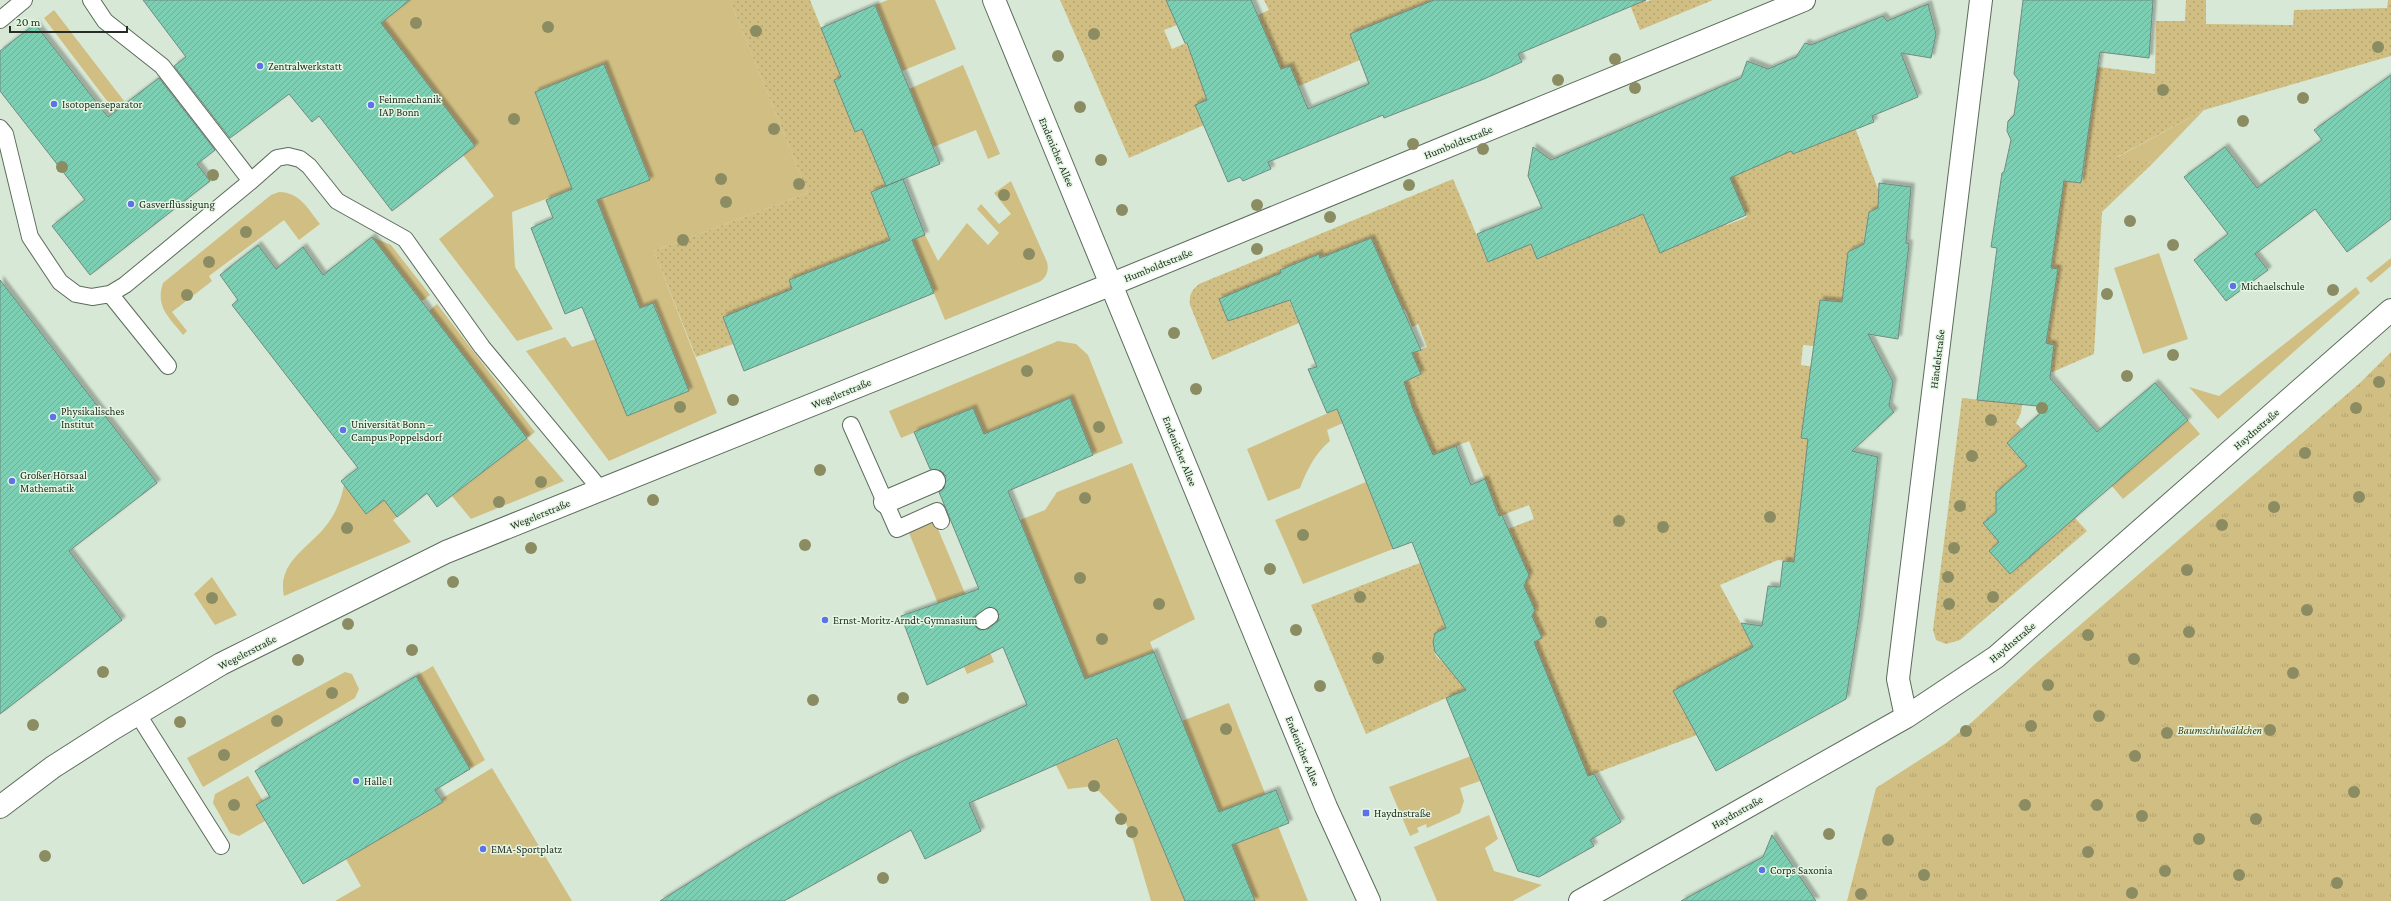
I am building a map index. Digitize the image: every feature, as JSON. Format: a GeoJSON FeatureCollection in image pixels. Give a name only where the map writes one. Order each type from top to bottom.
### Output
{"type":"FeatureCollection","features":[{"type":"Feature","properties":{"kind":"street","name":"Endenicher Allee"},"geometry":{"type":"LineString","coordinates":[[994,0],[1323,800],[1369,901]]}},
{"type":"Feature","properties":{"kind":"street","name":"Humboldtstraße"},"geometry":{"type":"LineString","coordinates":[[1112,284],[1804,0]]}},
{"type":"Feature","properties":{"kind":"street","name":"Händelstraße"},"geometry":{"type":"LineString","coordinates":[[1906,717],[1898,679],[1981,0]]}},
{"type":"Feature","properties":{"kind":"street","name":"Wegelerstraße"},"geometry":{"type":"LineString","coordinates":[[0,807],[53,767],[137,713],[221,664],[446,552],[1112,284]]}},
{"type":"Feature","properties":{"kind":"street","name":"Haydnstraße"},"geometry":{"type":"LineString","coordinates":[[1580,901],[1906,717],[1996,657],[2391,310]]}},
{"type":"Feature","properties":{"kind":"street"},"geometry":{"type":"LineString","coordinates":[[885,502],[934,480]]}},
{"type":"Feature","properties":{"kind":"lane"},"geometry":{"type":"LineString","coordinates":[[0,20],[24,0]]}},
{"type":"Feature","properties":{"kind":"lane"},"geometry":{"type":"LineString","coordinates":[[91,0],[105,21],[162,66],[251,181]]}},
{"type":"Feature","properties":{"kind":"lane"},"geometry":{"type":"LineString","coordinates":[[0,128],[5,134],[30,237],[60,282],[76,294],[92,297],[110,294],[125,285],[277,158],[288,156],[300,159],[309,166],[337,201],[405,238],[482,346],[601,490]]}},
{"type":"Feature","properties":{"kind":"lane"},"geometry":{"type":"LineString","coordinates":[[110,294],[168,366]]}},
{"type":"Feature","properties":{"kind":"lane"},"geometry":{"type":"LineString","coordinates":[[851,425],[897,529],[937,511],[941,521]]}},
{"type":"Feature","properties":{"kind":"lane"},"geometry":{"type":"LineString","coordinates":[[137,713],[221,846]]}},
{"type":"Feature","properties":{"kind":"green space"},"geometry":{"type":"Polygon","coordinates":[[[410,0],[730,0],[808,193],[654,251],[717,413],[609,461],[526,351],[565,337],[572,347],[596,339],[627,416],[689,391],[654,303],[639,309],[597,200],[650,179],[604,64],[535,92],[572,189],[512,212],[515,267],[553,329],[517,341],[439,239],[494,196],[463,155],[475,146],[381,23],[410,0]]]}},
{"type":"Feature","properties":{"kind":"green space"},"geometry":{"type":"Polygon","coordinates":[[[730,0],[810,0],[841,77],[834,80],[855,132],[862,129],[886,186],[871,192],[893,248],[839,260],[789,280],[792,289],[723,317],[733,344],[696,357],[654,251],[808,193],[730,0]]]}},
{"type":"Feature","properties":{"kind":"green space"},"geometry":{"type":"Polygon","coordinates":[[[888,0],[935,0],[956,49],[902,71],[875,5],[888,0]]]}},
{"type":"Feature","properties":{"kind":"green space"},"geometry":{"type":"Polygon","coordinates":[[[1060,0],[1166,0],[1177,25],[1164,30],[1172,49],[1186,43],[1209,99],[1204,125],[1129,158],[1060,0]]]}},
{"type":"Feature","properties":{"kind":"green space"},"geometry":{"type":"Polygon","coordinates":[[[1264,0],[1434,0],[1423,4],[1427,13],[1373,35],[1369,26],[1350,34],[1360,60],[1299,86],[1290,66],[1280,70],[1258,15],[1269,10],[1264,0]]]}},
{"type":"Feature","properties":{"kind":"green space"},"geometry":{"type":"Polygon","coordinates":[[[1628,0],[1645,0],[1646,2],[1651,0],[1713,0],[1640,30],[1628,0]]]}},
{"type":"Feature","properties":{"kind":"green space"},"geometry":{"type":"Polygon","coordinates":[[[2186,0],[2206,0],[2206,24],[2293,25],[2294,10],[2387,8],[2388,0],[2391,0],[2391,56],[2204,110],[2117,157],[2153,163],[2102,212],[2094,354],[2050,373],[2054,345],[2043,343],[2057,269],[2051,268],[2063,181],[2082,183],[2086,153],[2070,150],[2083,65],[2155,74],[2156,21],[2185,21],[2186,0]]]}},
{"type":"Feature","properties":{"kind":"green space"},"geometry":{"type":"Polygon","coordinates":[[[54,10],[131,110],[120,118],[44,18],[54,10]]]}},
{"type":"Feature","properties":{"kind":"green space"},"geometry":{"type":"Polygon","coordinates":[[[963,65],[1000,154],[988,159],[976,130],[933,147],[909,89],[963,65]]]}},
{"type":"Feature","properties":{"kind":"green space"},"geometry":{"type":"Polygon","coordinates":[[[2204,110],[2153,163],[2116,158],[2204,110]]]}},
{"type":"Feature","properties":{"kind":"green space"},"geometry":{"type":"Polygon","coordinates":[[[1854,125],[1884,205],[1869,212],[1863,247],[1859,246],[1848,252],[1842,302],[1820,300],[1815,346],[1803,345],[1801,365],[1814,367],[1801,437],[1813,439],[1809,564],[1778,560],[1720,585],[1760,659],[1697,735],[1588,776],[1541,661],[1446,698],[1366,734],[1311,605],[1534,519],[1529,505],[1500,516],[1469,441],[1433,455],[1402,383],[1421,374],[1412,353],[1427,347],[1418,324],[1412,327],[1405,309],[1393,314],[1391,284],[1371,238],[1321,260],[1318,254],[1280,270],[1281,273],[1267,279],[1289,300],[1299,323],[1212,360],[1190,305],[1190,296],[1194,289],[1199,284],[1453,179],[1488,262],[1531,244],[1537,258],[1643,214],[1660,253],[1710,188],[1727,225],[1747,217],[1729,176],[1791,151],[1793,154],[1817,144],[1854,125]],[[1446,628],[1435,633],[1434,648],[1436,655],[1443,662],[1500,655],[1542,638],[1446,628]]]}},
{"type":"Feature","properties":{"kind":"green space"},"geometry":{"type":"Polygon","coordinates":[[[1011,181],[1047,262],[1048,268],[1046,276],[1039,282],[945,320],[912,240],[925,235],[938,261],[967,223],[988,245],[999,233],[977,209],[981,204],[999,224],[1011,214],[994,193],[1011,181]]]}},
{"type":"Feature","properties":{"kind":"green space"},"geometry":{"type":"Polygon","coordinates":[[[279,192],[293,195],[298,198],[303,202],[320,224],[299,240],[284,220],[209,276],[212,281],[172,312],[187,331],[183,335],[168,317],[162,305],[161,291],[163,283],[271,195],[279,192]]]}},
{"type":"Feature","properties":{"kind":"green space"},"geometry":{"type":"Polygon","coordinates":[[[372,237],[391,245],[430,295],[422,301],[372,237]]]}},
{"type":"Feature","properties":{"kind":"green space"},"geometry":{"type":"Polygon","coordinates":[[[2159,253],[2188,339],[2143,354],[2114,268],[2159,253]]]}},
{"type":"Feature","properties":{"kind":"green space"},"geometry":{"type":"Polygon","coordinates":[[[2391,258],[2391,266],[2371,283],[2366,278],[2391,258]]]}},
{"type":"Feature","properties":{"kind":"green space"},"geometry":{"type":"Polygon","coordinates":[[[2356,287],[2360,293],[2218,419],[2189,387],[2219,396],[2356,287]]]}},
{"type":"Feature","properties":{"kind":"green space"},"geometry":{"type":"Polygon","coordinates":[[[437,304],[535,432],[527,438],[429,311],[437,304]]]}},
{"type":"Feature","properties":{"kind":"green space"},"geometry":{"type":"Polygon","coordinates":[[[1058,341],[1076,344],[1088,355],[1123,443],[1093,455],[1070,398],[998,428],[999,431],[985,437],[973,408],[901,438],[889,411],[1058,341]]]}},
{"type":"Feature","properties":{"kind":"green space","name":"Baumschulwäldchen"},"geometry":{"type":"Polygon","coordinates":[[[2391,352],[2391,901],[1847,901],[1876,788],[1946,743],[1972,722],[2035,664],[2361,382],[2391,352]]]}},
{"type":"Feature","properties":{"kind":"green space"},"geometry":{"type":"Polygon","coordinates":[[[1962,398],[2022,404],[2021,413],[2016,423],[2022,429],[2007,443],[2027,466],[1996,492],[1996,502],[2001,508],[1983,523],[1999,542],[1989,551],[2010,574],[2075,518],[2087,531],[1960,640],[1946,644],[1936,640],[1933,630],[1962,398]]]}},
{"type":"Feature","properties":{"kind":"green space"},"geometry":{"type":"Polygon","coordinates":[[[1337,409],[1343,423],[1327,430],[1330,441],[1312,462],[1300,488],[1268,501],[1247,449],[1337,409]]]}},
{"type":"Feature","properties":{"kind":"green space"},"geometry":{"type":"Polygon","coordinates":[[[2188,420],[2200,434],[2123,499],[2111,485],[2188,420]]]}},
{"type":"Feature","properties":{"kind":"green space"},"geometry":{"type":"Polygon","coordinates":[[[527,438],[564,481],[471,519],[452,496],[527,438]]]}},
{"type":"Feature","properties":{"kind":"green space"},"geometry":{"type":"Polygon","coordinates":[[[1132,463],[1195,619],[1150,642],[1154,652],[1085,680],[1020,520],[1045,510],[1057,492],[1132,463]]]}},
{"type":"Feature","properties":{"kind":"green space"},"geometry":{"type":"Polygon","coordinates":[[[1366,482],[1393,549],[1303,584],[1275,520],[1366,482]]]}},
{"type":"Feature","properties":{"kind":"green space"},"geometry":{"type":"Polygon","coordinates":[[[344,485],[366,514],[384,500],[397,517],[393,520],[411,542],[284,596],[283,584],[289,565],[332,518],[341,497],[344,485]]]}},
{"type":"Feature","properties":{"kind":"green space"},"geometry":{"type":"Polygon","coordinates":[[[935,522],[994,662],[967,674],[909,533],[935,522]]]}},
{"type":"Feature","properties":{"kind":"green space"},"geometry":{"type":"Polygon","coordinates":[[[212,577],[237,615],[215,625],[194,594],[212,577]]]}},
{"type":"Feature","properties":{"kind":"green space"},"geometry":{"type":"Polygon","coordinates":[[[433,666],[485,760],[470,769],[416,676],[433,666]]]}},
{"type":"Feature","properties":{"kind":"green space"},"geometry":{"type":"Polygon","coordinates":[[[345,672],[352,674],[359,689],[355,698],[203,787],[187,758],[345,672]]]}},
{"type":"Feature","properties":{"kind":"green space"},"geometry":{"type":"Polygon","coordinates":[[[1229,703],[1308,901],[1255,901],[1182,721],[1229,703]]]}},
{"type":"Feature","properties":{"kind":"green space"},"geometry":{"type":"Polygon","coordinates":[[[1117,739],[1185,901],[1151,901],[1134,843],[1123,816],[1094,786],[1068,789],[1056,765],[1117,739]]]}},
{"type":"Feature","properties":{"kind":"green space"},"geometry":{"type":"Polygon","coordinates":[[[1479,753],[1481,758],[1472,762],[1480,781],[1460,788],[1464,801],[1460,813],[1427,828],[1426,824],[1417,828],[1419,832],[1410,836],[1389,787],[1479,753]]]}},
{"type":"Feature","properties":{"kind":"green space","name":"EMA-Sportplatz"},"geometry":{"type":"Polygon","coordinates":[[[492,768],[572,901],[335,901],[361,886],[346,859],[443,802],[441,799],[492,768]]]}},
{"type":"Feature","properties":{"kind":"green space"},"geometry":{"type":"Polygon","coordinates":[[[248,776],[263,801],[256,806],[265,821],[239,836],[230,833],[213,803],[215,794],[248,776]]]}},
{"type":"Feature","properties":{"kind":"green space"},"geometry":{"type":"Polygon","coordinates":[[[1489,815],[1498,839],[1485,848],[1494,871],[1542,885],[1513,901],[1437,901],[1414,847],[1489,815]]]}},
{"type":"Feature","properties":{"kind":"building"},"geometry":{"type":"Polygon","coordinates":[[[143,0],[410,0],[381,23],[475,146],[392,211],[319,116],[312,122],[289,94],[230,138],[174,66],[186,57],[143,0]]]}},
{"type":"Feature","properties":{"kind":"building"},"geometry":{"type":"Polygon","coordinates":[[[1166,0],[1251,0],[1281,69],[1290,66],[1308,109],[1369,84],[1350,34],[1434,0],[1646,0],[1518,54],[1522,62],[1484,79],[1384,118],[1383,115],[1268,162],[1271,169],[1243,181],[1240,177],[1228,182],[1195,105],[1207,100],[1187,43],[1185,43],[1166,0]]]}},
{"type":"Feature","properties":{"kind":"building"},"geometry":{"type":"Polygon","coordinates":[[[2023,0],[2153,0],[2149,58],[2100,52],[2081,183],[2064,181],[2051,268],[2058,269],[2046,343],[2054,345],[2050,378],[2097,432],[2155,383],[2188,420],[2010,574],[1989,551],[1999,542],[1983,523],[1996,513],[1996,492],[2027,466],[2007,443],[2047,407],[1977,400],[1997,248],[1991,247],[2002,173],[2004,172],[2011,140],[2007,131],[2008,121],[2014,115],[2019,81],[2014,74],[2023,0]]]}},
{"type":"Feature","properties":{"kind":"building"},"geometry":{"type":"Polygon","coordinates":[[[1928,4],[1936,34],[1931,58],[1901,53],[1918,97],[1872,116],[1874,122],[1793,154],[1791,151],[1730,178],[1746,215],[1660,253],[1643,214],[1537,259],[1531,244],[1488,262],[1477,234],[1542,208],[1528,176],[1533,147],[1551,160],[1741,78],[1747,61],[1768,69],[1796,57],[1805,43],[1811,45],[1883,16],[1887,21],[1928,4]]]}},
{"type":"Feature","properties":{"kind":"building"},"geometry":{"type":"Polygon","coordinates":[[[875,5],[940,164],[886,186],[862,129],[855,132],[834,80],[841,77],[821,28],[875,5]]]}},
{"type":"Feature","properties":{"kind":"building"},"geometry":{"type":"Polygon","coordinates":[[[35,24],[108,117],[159,78],[215,150],[197,164],[210,181],[90,275],[52,226],[85,200],[0,91],[0,51],[35,24]]]}},
{"type":"Feature","properties":{"kind":"building"},"geometry":{"type":"Polygon","coordinates":[[[604,64],[650,180],[597,200],[640,308],[653,303],[689,391],[627,416],[582,307],[565,314],[531,228],[553,218],[546,200],[572,189],[535,92],[604,64]]]}},
{"type":"Feature","properties":{"kind":"building"},"geometry":{"type":"Polygon","coordinates":[[[2391,75],[2391,219],[2347,252],[2315,209],[2255,254],[2268,270],[2226,301],[2194,260],[2228,234],[2184,177],[2225,147],[2257,188],[2322,140],[2314,130],[2391,75]]]}},
{"type":"Feature","properties":{"kind":"building"},"geometry":{"type":"Polygon","coordinates":[[[903,179],[925,235],[912,240],[934,293],[744,371],[723,317],[792,289],[789,280],[890,240],[871,192],[903,179]]]}},
{"type":"Feature","properties":{"kind":"building"},"geometry":{"type":"Polygon","coordinates":[[[1879,183],[1911,187],[1906,243],[1909,244],[1898,339],[1868,334],[1893,382],[1889,406],[1894,412],[1852,451],[1878,457],[1859,618],[1846,699],[1716,771],[1673,691],[1753,647],[1741,623],[1762,626],[1768,586],[1780,587],[1783,561],[1794,562],[1808,439],[1801,438],[1820,300],[1842,302],[1848,252],[1864,244],[1869,212],[1878,208],[1879,183]]]}},
{"type":"Feature","properties":{"kind":"building"},"geometry":{"type":"Polygon","coordinates":[[[372,237],[527,438],[437,507],[427,493],[397,517],[384,500],[366,514],[341,481],[358,468],[232,305],[238,300],[220,275],[258,245],[276,269],[303,247],[323,275],[372,237]]]}},
{"type":"Feature","properties":{"kind":"building"},"geometry":{"type":"Polygon","coordinates":[[[1371,238],[1421,350],[1412,353],[1421,374],[1404,382],[1413,409],[1433,455],[1456,446],[1471,485],[1485,479],[1499,516],[1502,515],[1529,575],[1524,586],[1535,610],[1532,616],[1542,638],[1534,642],[1588,776],[1594,774],[1621,822],[1590,840],[1594,846],[1539,877],[1518,871],[1446,698],[1466,690],[1435,652],[1433,642],[1435,633],[1446,628],[1412,542],[1393,549],[1337,409],[1327,413],[1308,369],[1317,367],[1290,300],[1228,321],[1219,299],[1281,273],[1280,270],[1319,254],[1320,258],[1371,238]]]}},
{"type":"Feature","properties":{"kind":"building"},"geometry":{"type":"Polygon","coordinates":[[[0,280],[157,483],[69,551],[122,620],[0,714],[0,280]]]}},
{"type":"Feature","properties":{"kind":"building","name":"Ernst-Moritz-Arndt-Gymnasium"},"geometry":{"type":"Polygon","coordinates":[[[1070,398],[1093,455],[1008,491],[1085,679],[1154,652],[1219,812],[1276,790],[1289,823],[1232,845],[1255,901],[1185,901],[1117,738],[969,803],[981,831],[925,859],[911,830],[784,901],[660,901],[751,844],[829,799],[905,760],[1027,705],[1003,647],[927,685],[901,616],[979,589],[939,492],[944,488],[946,476],[941,471],[930,469],[914,432],[973,408],[984,434],[1070,398]],[[989,607],[974,617],[975,626],[979,630],[988,629],[999,620],[997,610],[989,607]]]}},
{"type":"Feature","properties":{"kind":"building","name":"Halle I"},"geometry":{"type":"Polygon","coordinates":[[[416,676],[470,769],[435,790],[443,802],[303,884],[256,805],[270,797],[255,771],[416,676]]]}},
{"type":"Feature","properties":{"kind":"building","name":"Corps Saxonia"},"geometry":{"type":"Polygon","coordinates":[[[1772,835],[1816,901],[1681,901],[1763,857],[1772,835]]]}},
{"type":"Feature","properties":{"kind":"place","name":"Zentralwerkstatt"},"geometry":{"type":"Point","coordinates":[260,66]}},
{"type":"Feature","properties":{"kind":"place","name":"Isotopenseparator"},"geometry":{"type":"Point","coordinates":[54,104]}},
{"type":"Feature","properties":{"kind":"place","name":"Feinmechanik IAP Bonn"},"geometry":{"type":"Point","coordinates":[371,105]}},
{"type":"Feature","properties":{"kind":"place","name":"Gasverflüssigung"},"geometry":{"type":"Point","coordinates":[131,204]}},
{"type":"Feature","properties":{"kind":"place","name":"Michaelschule"},"geometry":{"type":"Point","coordinates":[2233,286]}},
{"type":"Feature","properties":{"kind":"place","name":"Physikalisches Institut"},"geometry":{"type":"Point","coordinates":[53,417]}},
{"type":"Feature","properties":{"kind":"place","name":"Universität Bonn – Campus Poppelsdorf"},"geometry":{"type":"Point","coordinates":[343,430]}},
{"type":"Feature","properties":{"kind":"place","name":"Großer Hörsaal Mathematik"},"geometry":{"type":"Point","coordinates":[12,481]}},
{"type":"Feature","properties":{"kind":"place","name":"Ernst-Moritz-Arndt-Gymnasium"},"geometry":{"type":"Point","coordinates":[825,620]}},
{"type":"Feature","properties":{"kind":"place","name":"Halle I"},"geometry":{"type":"Point","coordinates":[356,781]}},
{"type":"Feature","properties":{"kind":"place","name":"Haydnstraße"},"geometry":{"type":"Point","coordinates":[1366,813]}},
{"type":"Feature","properties":{"kind":"place","name":"EMA-Sportplatz"},"geometry":{"type":"Point","coordinates":[483,849]}},
{"type":"Feature","properties":{"kind":"place","name":"Corps Saxonia"},"geometry":{"type":"Point","coordinates":[1762,870]}}]}
